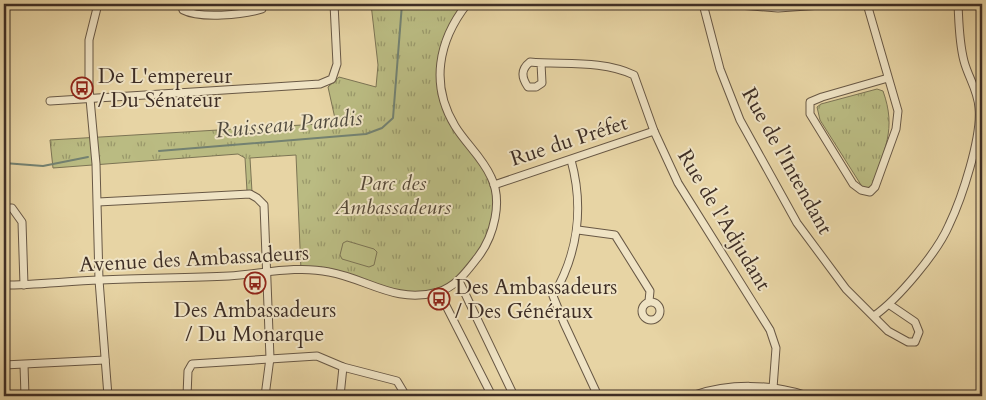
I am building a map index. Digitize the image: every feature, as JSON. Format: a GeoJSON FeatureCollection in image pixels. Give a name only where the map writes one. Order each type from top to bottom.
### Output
{"type":"FeatureCollection","features":[{"type":"Feature","properties":{"kind":"street"},"geometry":{"type":"LineString","coordinates":[[98,4],[89,40],[98,202],[99,280],[108,396]]}},
{"type":"Feature","properties":{"kind":"street"},"geometry":{"type":"LineString","coordinates":[[181,4],[183,10],[193,15],[251,12],[262,9],[263,4]]}},
{"type":"Feature","properties":{"kind":"street"},"geometry":{"type":"LineString","coordinates":[[50,101],[320,84],[332,78],[337,64],[334,4]]}},
{"type":"Feature","properties":{"kind":"street","name":"Avenue des Ambassadeurs"},"geometry":{"type":"LineString","coordinates":[[4,285],[265,274],[310,269],[330,272],[381,291],[402,295],[422,295],[439,292],[459,281],[487,245],[496,207],[494,185],[478,155],[454,125],[443,100],[440,55],[449,32],[467,4]]}},
{"type":"Feature","properties":{"kind":"street","name":"Rue de l'Intendant"},"geometry":{"type":"LineString","coordinates":[[702,4],[720,69],[740,120],[797,223],[846,289],[897,337],[908,342],[915,342],[918,332],[914,322],[890,305]]}},
{"type":"Feature","properties":{"kind":"street"},"geometry":{"type":"LineString","coordinates":[[726,4],[778,6],[836,4]]}},
{"type":"Feature","properties":{"kind":"street"},"geometry":{"type":"LineString","coordinates":[[867,4],[898,111],[896,129],[875,187],[870,192],[861,190],[853,184],[810,114],[810,102],[888,78]]}},
{"type":"Feature","properties":{"kind":"street"},"geometry":{"type":"LineString","coordinates":[[874,316],[890,305],[934,250],[949,226],[972,161],[981,104],[964,62],[960,44],[958,4]]}},
{"type":"Feature","properties":{"kind":"street","name":"Rue de l'Adjudant"},"geometry":{"type":"LineString","coordinates":[[541,63],[598,65],[624,70],[634,75],[654,131],[683,192],[770,330],[776,348],[773,388]]}},
{"type":"Feature","properties":{"kind":"street","name":"Rue du Préfet"},"geometry":{"type":"LineString","coordinates":[[494,185],[654,131]]}},
{"type":"Feature","properties":{"kind":"street"},"geometry":{"type":"LineString","coordinates":[[570,160],[576,178],[578,230],[574,248],[553,296],[598,396]]}},
{"type":"Feature","properties":{"kind":"street"},"geometry":{"type":"LineString","coordinates":[[98,202],[250,194],[264,205],[265,274],[270,358],[265,396]]}},
{"type":"Feature","properties":{"kind":"street"},"geometry":{"type":"LineString","coordinates":[[4,208],[12,208],[22,222],[24,285]]}},
{"type":"Feature","properties":{"kind":"street"},"geometry":{"type":"LineString","coordinates":[[578,230],[615,235],[650,291],[649,301]]}},
{"type":"Feature","properties":{"kind":"street"},"geometry":{"type":"LineString","coordinates":[[459,281],[514,396]]}},
{"type":"Feature","properties":{"kind":"street"},"geometry":{"type":"LineString","coordinates":[[439,292],[492,396]]}},
{"type":"Feature","properties":{"kind":"street"},"geometry":{"type":"LineString","coordinates":[[187,396],[188,371],[192,364],[317,356],[342,367],[397,381],[406,396]]}},
{"type":"Feature","properties":{"kind":"street"},"geometry":{"type":"LineString","coordinates":[[4,365],[105,360]]}},
{"type":"Feature","properties":{"kind":"street"},"geometry":{"type":"LineString","coordinates":[[24,365],[25,396]]}},
{"type":"Feature","properties":{"kind":"street"},"geometry":{"type":"LineString","coordinates":[[340,396],[342,367]]}},
{"type":"Feature","properties":{"kind":"street"},"geometry":{"type":"LineString","coordinates":[[695,396],[728,390],[773,388],[804,396]]}},
{"type":"Feature","properties":{"kind":"green space","name":"Parc des Ambassadeurs"},"geometry":{"type":"Polygon","coordinates":[[[371,4],[467,4],[440,55],[443,100],[455,127],[491,176],[496,207],[487,245],[459,281],[439,292],[402,295],[347,277],[301,270],[296,155],[250,158],[252,192],[247,191],[245,158],[238,154],[53,168],[50,140],[336,123],[328,87],[339,77],[376,87],[378,65],[371,4]]]}},
{"type":"Feature","properties":{"kind":"green space"},"geometry":{"type":"Polygon","coordinates":[[[877,89],[883,91],[889,117],[889,128],[872,187],[863,188],[820,120],[817,107],[821,104],[877,89]]]}},
{"type":"Feature","properties":{"kind":"green space"},"geometry":{"type":"Polygon","coordinates":[[[347,241],[374,249],[377,252],[374,265],[369,267],[342,259],[340,255],[343,243],[347,241]]]}},
{"type":"Feature","properties":{"kind":"waterway","name":"Ruisseau Paradis"},"geometry":{"type":"LineString","coordinates":[[159,151],[366,134],[382,128],[393,118],[402,4]]}},
{"type":"Feature","properties":{"kind":"waterway","name":"Ruisseau Paradis"},"geometry":{"type":"LineString","coordinates":[[4,163],[43,166],[88,157]]}},
{"type":"Feature","properties":{"kind":"place","name":"De L'empereur / Du Sénateur"},"geometry":{"type":"Point","coordinates":[82,88]}},
{"type":"Feature","properties":{"kind":"place","name":"Des Ambassadeurs / Du Monarque"},"geometry":{"type":"Point","coordinates":[255,283]}},
{"type":"Feature","properties":{"kind":"place","name":"Des Ambassadeurs / Des Généraux"},"geometry":{"type":"Point","coordinates":[439,299]}}]}
